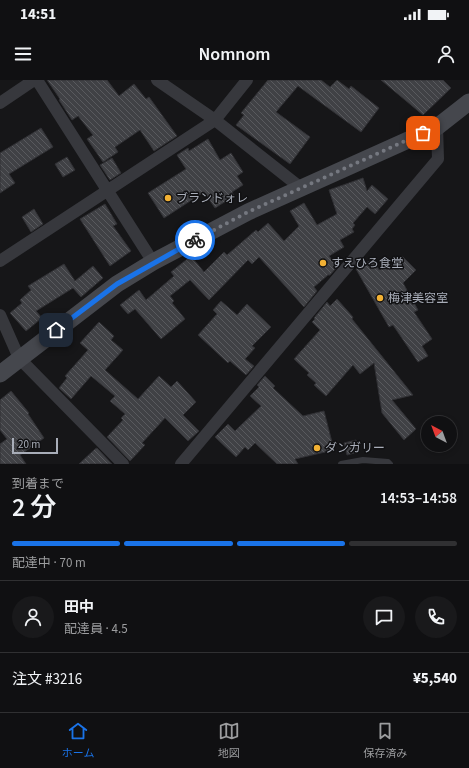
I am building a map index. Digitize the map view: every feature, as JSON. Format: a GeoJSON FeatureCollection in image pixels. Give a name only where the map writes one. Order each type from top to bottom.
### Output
{"type":"FeatureCollection","features":[{"type":"Feature","properties":{"kind":"main road"},"geometry":{"type":"LineString","coordinates":[[0,374],[117,284],[153,262],[248,212],[437,127],[469,102]]}},
{"type":"Feature","properties":{"kind":"street"},"geometry":{"type":"LineString","coordinates":[[0,103],[35,80],[153,262]]}},
{"type":"Feature","properties":{"kind":"street"},"geometry":{"type":"LineString","coordinates":[[157,80],[216,120],[301,188]]}},
{"type":"Feature","properties":{"kind":"street"},"geometry":{"type":"LineString","coordinates":[[0,261],[106,190],[216,120],[247,80]]}},
{"type":"Feature","properties":{"kind":"street"},"geometry":{"type":"LineString","coordinates":[[182,464],[438,160],[437,127]]}},
{"type":"Feature","properties":{"kind":"street"},"geometry":{"type":"LineString","coordinates":[[0,315],[19,358],[123,464]]}},
{"type":"Feature","properties":{"kind":"lane"},"geometry":{"type":"LineString","coordinates":[[341,464],[363,460],[388,462],[390,464]]}},
{"type":"Feature","properties":{"kind":"building"},"geometry":{"type":"Polygon","coordinates":[[[47,80],[107,80],[119,96],[134,84],[146,99],[149,97],[177,136],[154,151],[140,130],[115,147],[118,152],[103,162],[87,139],[93,135],[78,116],[72,120],[47,80]]]}},
{"type":"Feature","properties":{"kind":"building"},"geometry":{"type":"Polygon","coordinates":[[[268,80],[321,80],[330,87],[337,80],[349,89],[351,86],[379,108],[361,132],[298,86],[276,112],[310,137],[290,164],[236,125],[244,115],[241,113],[268,80]]]}},
{"type":"Feature","properties":{"kind":"building"},"geometry":{"type":"Polygon","coordinates":[[[381,80],[443,80],[451,88],[423,115],[381,80]]]}},
{"type":"Feature","properties":{"kind":"building"},"geometry":{"type":"Polygon","coordinates":[[[41,128],[53,147],[9,174],[15,183],[0,193],[0,153],[41,128]]]}},
{"type":"Feature","properties":{"kind":"building"},"geometry":{"type":"Polygon","coordinates":[[[208,139],[220,160],[231,153],[243,172],[237,176],[243,185],[232,192],[234,196],[215,208],[204,192],[164,218],[148,193],[186,169],[177,155],[188,148],[189,151],[208,139]]]}},
{"type":"Feature","properties":{"kind":"building"},"geometry":{"type":"Polygon","coordinates":[[[67,157],[75,170],[63,177],[55,164],[67,157]]]}},
{"type":"Feature","properties":{"kind":"building"},"geometry":{"type":"Polygon","coordinates":[[[112,158],[121,173],[110,180],[100,165],[112,158]]]}},
{"type":"Feature","properties":{"kind":"building"},"geometry":{"type":"Polygon","coordinates":[[[363,178],[367,191],[372,185],[388,199],[375,214],[367,207],[353,223],[355,225],[352,229],[354,232],[340,240],[344,247],[329,256],[337,267],[330,275],[314,287],[317,291],[304,307],[259,257],[252,264],[248,260],[209,300],[190,280],[170,296],[174,301],[172,303],[185,319],[161,339],[135,309],[128,314],[120,305],[139,290],[146,300],[174,276],[171,272],[191,256],[204,272],[224,252],[227,255],[256,230],[258,232],[268,223],[284,241],[299,226],[290,211],[304,203],[317,225],[337,214],[329,190],[363,178]]]}},
{"type":"Feature","properties":{"kind":"building"},"geometry":{"type":"Polygon","coordinates":[[[105,204],[117,224],[113,226],[131,251],[110,266],[80,219],[105,204]]]}},
{"type":"Feature","properties":{"kind":"building"},"geometry":{"type":"Polygon","coordinates":[[[34,209],[43,224],[31,232],[22,217],[34,209]]]}},
{"type":"Feature","properties":{"kind":"building"},"geometry":{"type":"Polygon","coordinates":[[[402,256],[416,270],[403,283],[418,310],[414,312],[432,339],[422,346],[428,356],[418,362],[393,325],[389,327],[356,269],[373,259],[379,270],[385,266],[387,270],[402,256]]]}},
{"type":"Feature","properties":{"kind":"building"},"geometry":{"type":"Polygon","coordinates":[[[64,264],[75,281],[93,266],[103,278],[81,297],[73,288],[36,311],[42,318],[26,331],[10,313],[22,303],[20,300],[31,290],[28,286],[64,264]]]}},
{"type":"Feature","properties":{"kind":"building"},"geometry":{"type":"Polygon","coordinates":[[[337,299],[353,317],[352,319],[413,395],[392,400],[416,429],[404,440],[382,413],[374,363],[360,374],[353,365],[326,396],[314,385],[316,383],[307,375],[309,373],[294,359],[320,330],[312,322],[315,319],[314,318],[327,302],[330,306],[337,299]]]}},
{"type":"Feature","properties":{"kind":"building"},"geometry":{"type":"Polygon","coordinates":[[[221,301],[237,315],[247,304],[271,327],[252,346],[255,348],[245,359],[254,366],[246,375],[230,361],[228,363],[198,335],[217,314],[213,310],[221,301]]]}},
{"type":"Feature","properties":{"kind":"building"},"geometry":{"type":"Polygon","coordinates":[[[99,322],[114,336],[111,340],[123,350],[105,370],[138,399],[159,376],[171,387],[177,381],[196,402],[183,415],[199,431],[188,441],[165,418],[142,443],[145,445],[130,461],[107,437],[123,420],[121,418],[125,414],[110,401],[115,396],[91,376],[71,399],[59,388],[67,378],[65,376],[88,350],[80,343],[99,322]]]}},
{"type":"Feature","properties":{"kind":"building"},"geometry":{"type":"Polygon","coordinates":[[[265,376],[275,386],[273,388],[303,416],[324,411],[334,450],[295,459],[298,464],[277,464],[255,443],[248,450],[245,447],[236,457],[215,437],[228,424],[235,431],[261,406],[250,396],[259,387],[257,385],[265,376]]]}},
{"type":"Feature","properties":{"kind":"building"},"geometry":{"type":"Polygon","coordinates":[[[11,391],[29,413],[28,414],[44,438],[20,455],[26,464],[0,464],[0,444],[7,439],[0,430],[0,400],[11,391]]]}},
{"type":"Feature","properties":{"kind":"building"},"geometry":{"type":"Polygon","coordinates":[[[356,440],[358,452],[347,455],[344,443],[356,440]]]}},
{"type":"Feature","properties":{"kind":"building"},"geometry":{"type":"Polygon","coordinates":[[[97,448],[112,464],[79,464],[95,449],[97,448]]]}},
{"type":"Feature","properties":{"kind":"way so far"},"geometry":{"type":"LineString","coordinates":[[195,240],[248,212],[423,133]]}},
{"type":"Feature","properties":{"kind":"place","name":"ブランドォレ"},"geometry":{"type":"Point","coordinates":[168,198]}},
{"type":"Feature","properties":{"kind":"place","name":"すえひろ食堂"},"geometry":{"type":"Point","coordinates":[323,263]}},
{"type":"Feature","properties":{"kind":"place","name":"梅津美容室"},"geometry":{"type":"Point","coordinates":[380,298]}},
{"type":"Feature","properties":{"kind":"place","name":"ダンガリー"},"geometry":{"type":"Point","coordinates":[317,448]}},
{"type":"Feature","properties":{"kind":"route"},"geometry":{"type":"LineString","coordinates":[[56,330],[117,284],[153,262],[195,240]]}}]}
